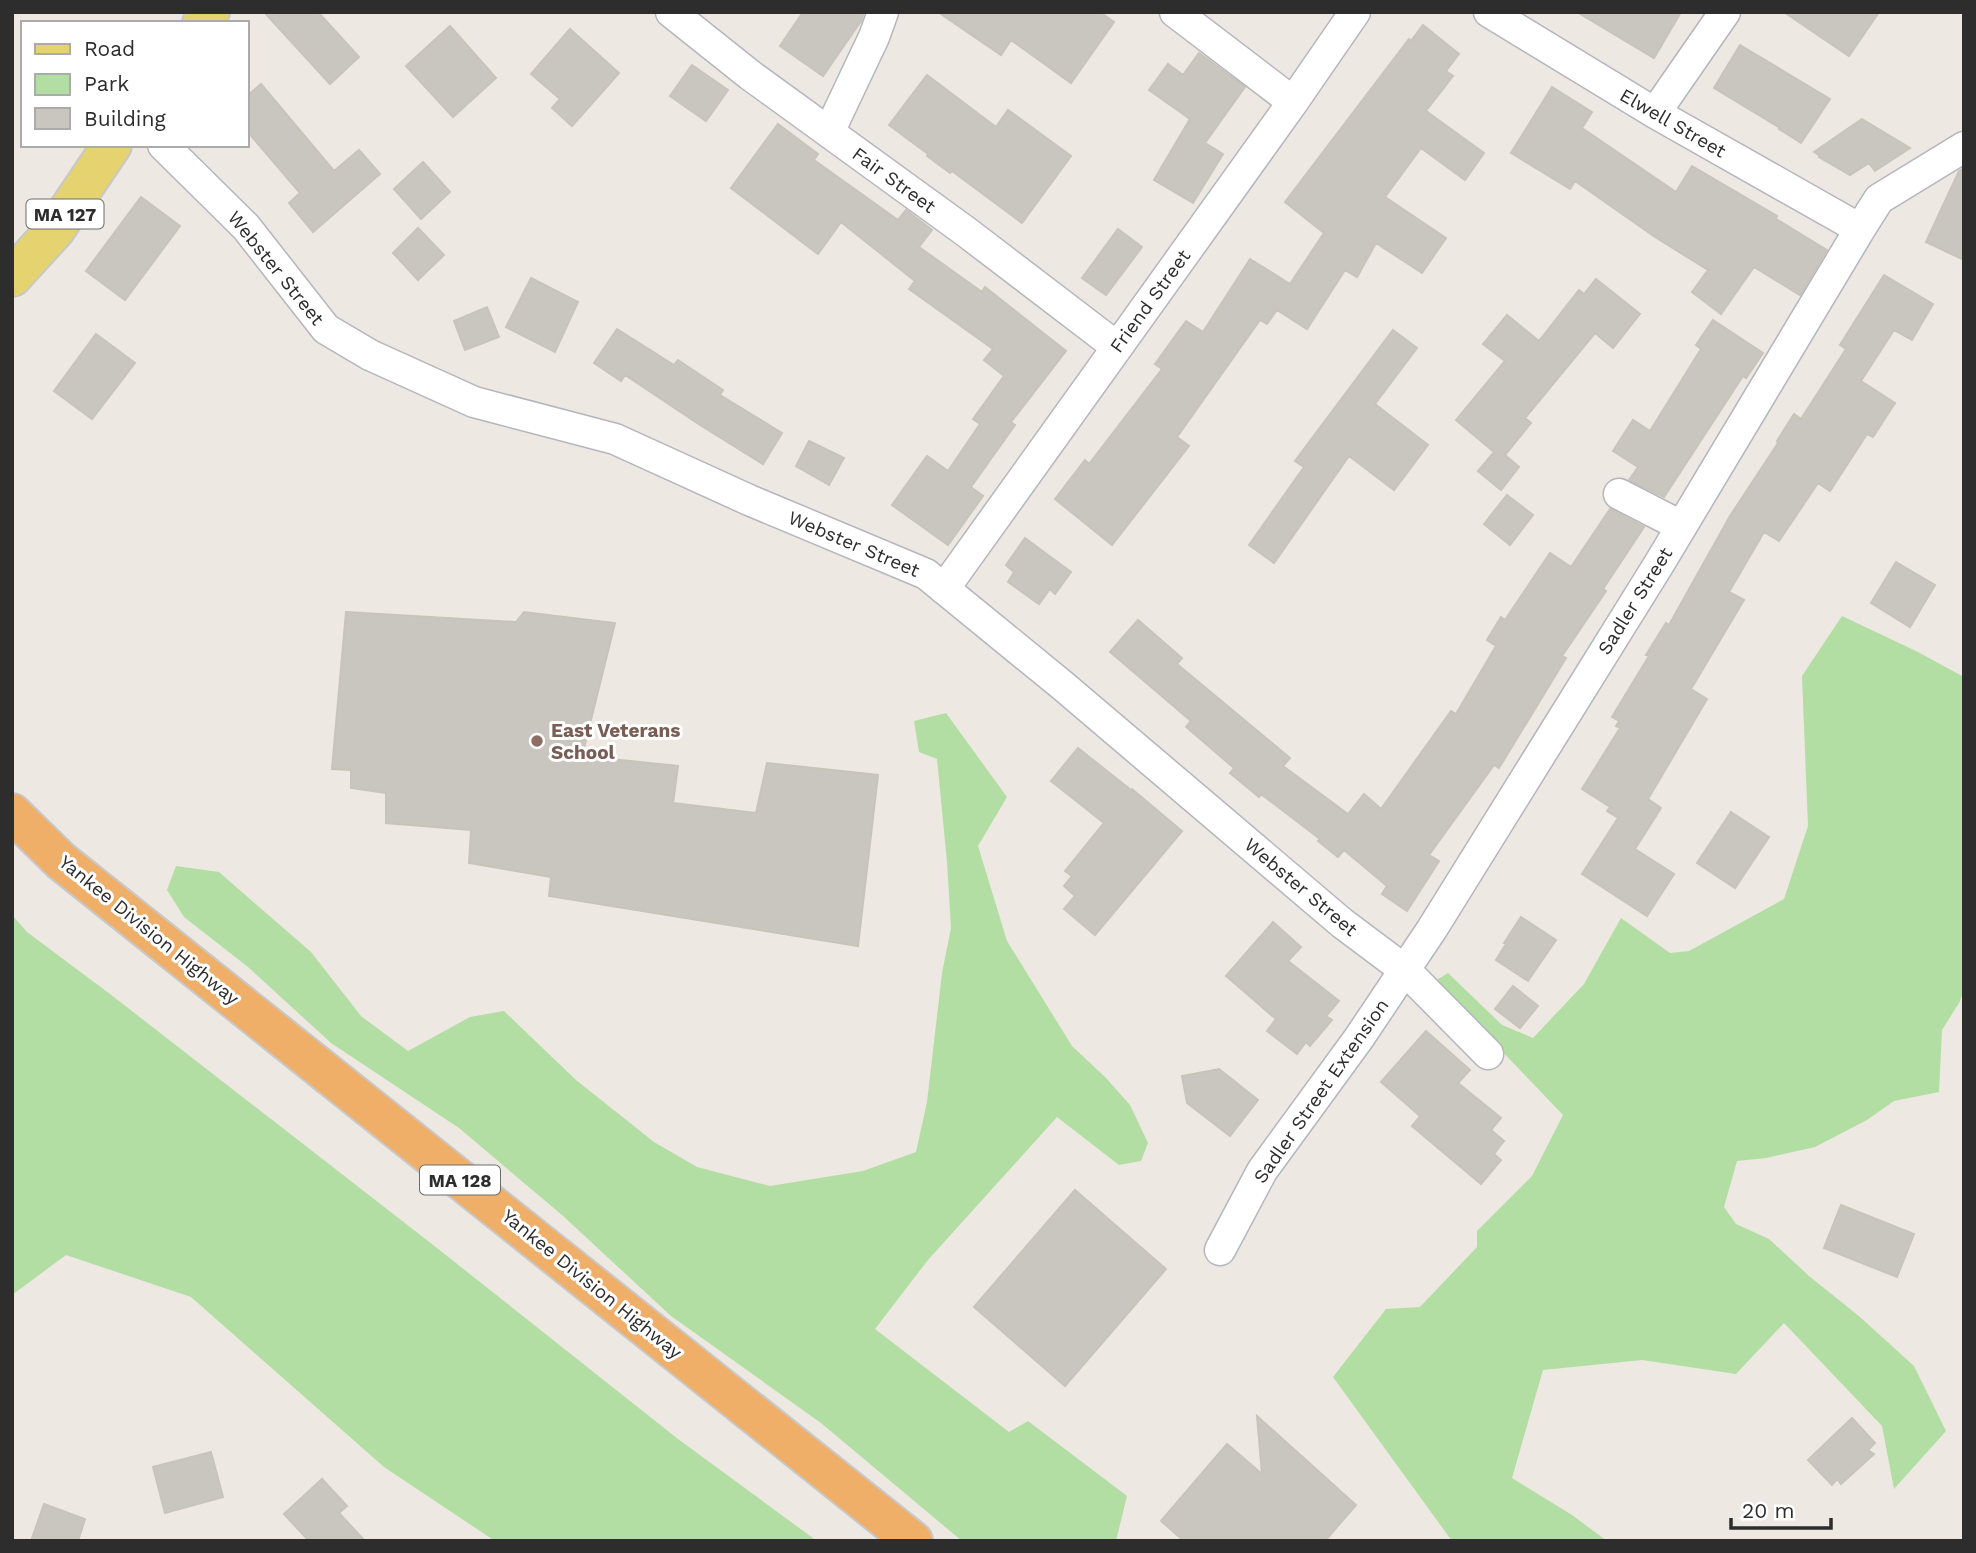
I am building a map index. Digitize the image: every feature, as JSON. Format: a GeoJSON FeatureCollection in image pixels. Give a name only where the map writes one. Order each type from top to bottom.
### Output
{"type":"FeatureCollection","features":[{"type":"Feature","properties":{"kind":"highway","name":"Yankee Division Highway"},"geometry":{"type":"LineString","coordinates":[[12,813],[61,861],[913,1541]]}},
{"type":"Feature","properties":{"kind":"main road","name":"MA 127"},"geometry":{"type":"LineString","coordinates":[[12,277],[55,230],[110,147]]}},
{"type":"Feature","properties":{"kind":"street","name":"Fair Street"},"geometry":{"type":"LineString","coordinates":[[671,12],[750,75],[965,231],[1117,348]]}},
{"type":"Feature","properties":{"kind":"street"},"geometry":{"type":"LineString","coordinates":[[829,132],[883,12]]}},
{"type":"Feature","properties":{"kind":"street"},"geometry":{"type":"LineString","coordinates":[[1175,12],[1293,102]]}},
{"type":"Feature","properties":{"kind":"street","name":"Friend Street"},"geometry":{"type":"LineString","coordinates":[[944,589],[1355,12]]}},
{"type":"Feature","properties":{"kind":"street","name":"Elwell Street"},"geometry":{"type":"LineString","coordinates":[[1489,12],[1655,113],[1860,229]]}},
{"type":"Feature","properties":{"kind":"street"},"geometry":{"type":"LineString","coordinates":[[1655,113],[1725,12]]}},
{"type":"Feature","properties":{"kind":"street","name":"Webster Street"},"geometry":{"type":"LineString","coordinates":[[165,147],[246,227],[326,329],[370,355],[474,402],[615,439],[749,500],[926,574],[1062,685],[1342,923],[1406,971],[1488,1054]]}},
{"type":"Feature","properties":{"kind":"street","name":"Sadler Street"},"geometry":{"type":"LineString","coordinates":[[1406,971],[1879,199],[1964,147]]}},
{"type":"Feature","properties":{"kind":"street"},"geometry":{"type":"LineString","coordinates":[[1619,494],[1681,526]]}},
{"type":"Feature","properties":{"kind":"street","name":"Sadler Street Extension"},"geometry":{"type":"LineString","coordinates":[[1220,1250],[1262,1171],[1406,971]]}},
{"type":"Feature","properties":{"kind":"green space"},"geometry":{"type":"Polygon","coordinates":[[[1842,616],[1964,677],[1964,990],[1942,1030],[1939,1092],[1894,1101],[1867,1120],[1815,1147],[1766,1158],[1737,1161],[1724,1207],[1736,1224],[1769,1239],[1914,1366],[1946,1431],[1894,1489],[1882,1426],[1784,1323],[1736,1374],[1642,1360],[1543,1370],[1512,1478],[1572,1515],[1607,1541],[1452,1541],[1333,1377],[1386,1309],[1420,1307],[1477,1247],[1477,1231],[1532,1176],[1563,1115],[1435,981],[1448,973],[1502,1025],[1533,1038],[1584,984],[1621,918],[1670,953],[1689,951],[1784,899],[1808,826],[1802,676],[1842,616]]]}},
{"type":"Feature","properties":{"kind":"green space"},"geometry":{"type":"Polygon","coordinates":[[[946,713],[1007,797],[978,846],[1007,941],[1072,1046],[1130,1105],[1148,1143],[1141,1161],[1119,1165],[1057,1117],[928,1260],[875,1329],[1009,1432],[1028,1421],[1127,1496],[1116,1541],[962,1541],[821,1423],[671,1316],[562,1215],[459,1128],[331,1043],[248,967],[184,917],[167,890],[176,866],[219,872],[311,952],[361,1016],[408,1051],[470,1017],[504,1011],[576,1080],[654,1142],[697,1167],[770,1186],[863,1171],[916,1152],[927,1102],[942,973],[951,928],[937,759],[919,752],[914,721],[946,713]]]}},
{"type":"Feature","properties":{"kind":"green space"},"geometry":{"type":"Polygon","coordinates":[[[12,915],[27,932],[437,1248],[678,1439],[817,1541],[495,1541],[384,1467],[191,1297],[66,1255],[12,1295],[12,915]]]}},
{"type":"Feature","properties":{"kind":"building"},"geometry":{"type":"Polygon","coordinates":[[[264,12],[318,12],[359,57],[330,84],[264,12]]]}},
{"type":"Feature","properties":{"kind":"building"},"geometry":{"type":"Polygon","coordinates":[[[803,12],[864,12],[861,21],[823,76],[780,46],[803,12]]]}},
{"type":"Feature","properties":{"kind":"building"},"geometry":{"type":"Polygon","coordinates":[[[938,12],[1100,12],[1114,22],[1071,83],[1011,40],[1001,55],[938,12]]]}},
{"type":"Feature","properties":{"kind":"building"},"geometry":{"type":"Polygon","coordinates":[[[1577,12],[1681,12],[1654,58],[1577,12]]]}},
{"type":"Feature","properties":{"kind":"building"},"geometry":{"type":"Polygon","coordinates":[[[1784,12],[1879,12],[1849,56],[1784,12]]]}},
{"type":"Feature","properties":{"kind":"building"},"geometry":{"type":"Polygon","coordinates":[[[1423,25],[1459,54],[1446,71],[1453,76],[1426,111],[1484,153],[1465,180],[1421,148],[1385,197],[1446,238],[1422,273],[1376,243],[1357,277],[1345,270],[1307,329],[1277,310],[1267,324],[1260,320],[1177,437],[1189,446],[1112,545],[1055,499],[1085,460],[1089,464],[1162,369],[1155,364],[1186,321],[1203,332],[1250,259],[1290,284],[1324,233],[1285,202],[1409,39],[1411,41],[1423,25]]]}},
{"type":"Feature","properties":{"kind":"building"},"geometry":{"type":"Polygon","coordinates":[[[450,26],[496,78],[453,117],[406,66],[450,26]]]}},
{"type":"Feature","properties":{"kind":"building"},"geometry":{"type":"Polygon","coordinates":[[[570,29],[619,73],[572,126],[552,108],[560,99],[531,74],[570,29]]]}},
{"type":"Feature","properties":{"kind":"building"},"geometry":{"type":"Polygon","coordinates":[[[1740,45],[1830,99],[1801,143],[1714,88],[1740,45]]]}},
{"type":"Feature","properties":{"kind":"building"},"geometry":{"type":"Polygon","coordinates":[[[1199,53],[1245,87],[1205,143],[1223,154],[1193,203],[1154,180],[1190,119],[1149,90],[1168,64],[1183,75],[1199,53]]]}},
{"type":"Feature","properties":{"kind":"building"},"geometry":{"type":"Polygon","coordinates":[[[692,65],[728,90],[706,121],[670,96],[692,65]]]}},
{"type":"Feature","properties":{"kind":"building"},"geometry":{"type":"Polygon","coordinates":[[[927,75],[996,127],[1008,110],[1071,156],[1022,223],[952,171],[950,173],[889,125],[927,75]]]}},
{"type":"Feature","properties":{"kind":"building"},"geometry":{"type":"Polygon","coordinates":[[[261,84],[334,171],[359,150],[380,174],[313,232],[289,203],[300,193],[248,132],[248,95],[261,84]]]}},
{"type":"Feature","properties":{"kind":"building"},"geometry":{"type":"Polygon","coordinates":[[[1552,87],[1592,112],[1582,128],[1676,192],[1692,166],[1777,216],[1776,219],[1827,250],[1800,295],[1754,267],[1721,314],[1692,292],[1708,270],[1575,181],[1570,189],[1511,153],[1552,87]]]}},
{"type":"Feature","properties":{"kind":"building"},"geometry":{"type":"Polygon","coordinates":[[[1862,119],[1910,148],[1875,171],[1869,163],[1850,175],[1814,152],[1862,119]]]}},
{"type":"Feature","properties":{"kind":"building"},"geometry":{"type":"Polygon","coordinates":[[[778,124],[818,154],[814,160],[898,220],[906,210],[932,230],[919,247],[982,292],[985,287],[1066,351],[1011,422],[1015,425],[971,487],[983,496],[948,545],[892,505],[927,456],[948,471],[980,424],[973,419],[1004,376],[984,360],[993,349],[909,289],[915,281],[841,222],[818,254],[731,188],[778,124]]]}},
{"type":"Feature","properties":{"kind":"building"},"geometry":{"type":"Polygon","coordinates":[[[423,162],[450,192],[421,219],[394,189],[423,162]]]}},
{"type":"Feature","properties":{"kind":"building"},"geometry":{"type":"Polygon","coordinates":[[[1964,168],[1964,260],[1926,242],[1959,171],[1964,168]]]}},
{"type":"Feature","properties":{"kind":"building"},"geometry":{"type":"Polygon","coordinates":[[[141,197],[180,226],[125,300],[86,271],[141,197]]]}},
{"type":"Feature","properties":{"kind":"building"},"geometry":{"type":"Polygon","coordinates":[[[418,228],[444,255],[418,280],[393,253],[418,228]]]}},
{"type":"Feature","properties":{"kind":"building"},"geometry":{"type":"Polygon","coordinates":[[[1118,229],[1142,247],[1106,295],[1082,278],[1118,229]]]}},
{"type":"Feature","properties":{"kind":"building"},"geometry":{"type":"Polygon","coordinates":[[[1884,275],[1933,304],[1912,340],[1894,330],[1861,381],[1895,403],[1873,437],[1867,434],[1830,491],[1818,483],[1779,541],[1764,532],[1729,592],[1744,600],[1691,689],[1707,699],[1648,799],[1661,808],[1635,849],[1674,874],[1647,916],[1582,874],[1618,818],[1607,811],[1610,807],[1582,789],[1620,728],[1616,726],[1619,721],[1612,717],[1649,656],[1646,655],[1666,623],[1669,625],[1730,516],[1794,414],[1801,419],[1846,349],[1840,345],[1884,275]]]}},
{"type":"Feature","properties":{"kind":"building"},"geometry":{"type":"Polygon","coordinates":[[[531,278],[578,302],[555,352],[506,327],[531,278]]]}},
{"type":"Feature","properties":{"kind":"building"},"geometry":{"type":"Polygon","coordinates":[[[1596,279],[1640,314],[1613,348],[1595,333],[1525,418],[1531,423],[1505,455],[1519,467],[1501,490],[1478,471],[1494,452],[1456,420],[1505,361],[1483,344],[1507,315],[1539,341],[1579,290],[1584,294],[1596,279]]]}},
{"type":"Feature","properties":{"kind":"building"},"geometry":{"type":"Polygon","coordinates":[[[487,307],[499,337],[465,350],[454,321],[487,307]]]}},
{"type":"Feature","properties":{"kind":"building"},"geometry":{"type":"Polygon","coordinates":[[[1713,320],[1763,353],[1746,378],[1743,376],[1664,497],[1629,480],[1638,467],[1613,451],[1633,420],[1650,431],[1701,349],[1696,345],[1713,320]]]}},
{"type":"Feature","properties":{"kind":"building"},"geometry":{"type":"Polygon","coordinates":[[[617,329],[674,365],[678,360],[723,390],[720,395],[782,433],[763,464],[625,375],[621,381],[594,363],[617,329]]]}},
{"type":"Feature","properties":{"kind":"building"},"geometry":{"type":"Polygon","coordinates":[[[1393,330],[1417,348],[1375,404],[1428,445],[1394,490],[1349,456],[1274,563],[1249,545],[1304,467],[1295,461],[1393,330]]]}},
{"type":"Feature","properties":{"kind":"building"},"geometry":{"type":"Polygon","coordinates":[[[96,334],[135,363],[92,419],[54,391],[96,334]]]}},
{"type":"Feature","properties":{"kind":"building"},"geometry":{"type":"Polygon","coordinates":[[[809,441],[844,458],[829,485],[796,466],[809,441]]]}},
{"type":"Feature","properties":{"kind":"building"},"geometry":{"type":"Polygon","coordinates":[[[1507,495],[1533,515],[1510,545],[1484,524],[1507,495]]]}},
{"type":"Feature","properties":{"kind":"building"},"geometry":{"type":"Polygon","coordinates":[[[1610,509],[1644,527],[1603,589],[1606,591],[1562,656],[1566,658],[1499,768],[1494,765],[1429,855],[1439,861],[1407,911],[1382,894],[1387,886],[1344,850],[1338,857],[1318,841],[1320,839],[1261,794],[1259,797],[1230,773],[1234,768],[1186,727],[1191,721],[1110,652],[1138,620],[1182,658],[1177,664],[1290,758],[1283,766],[1348,814],[1364,794],[1381,809],[1451,711],[1456,714],[1496,646],[1487,640],[1501,617],[1505,620],[1550,553],[1571,567],[1610,509]]]}},
{"type":"Feature","properties":{"kind":"building"},"geometry":{"type":"Polygon","coordinates":[[[1025,538],[1071,572],[1055,594],[1050,589],[1039,604],[1008,582],[1014,572],[1006,565],[1025,538]]]}},
{"type":"Feature","properties":{"kind":"building"},"geometry":{"type":"Polygon","coordinates":[[[1896,562],[1935,585],[1910,627],[1871,603],[1896,562]]]}},
{"type":"Feature","properties":{"kind":"building","name":"East Veterans School"},"geometry":{"type":"Polygon","coordinates":[[[346,612],[516,622],[524,612],[615,623],[582,756],[678,766],[673,803],[756,813],[767,763],[878,775],[858,946],[549,896],[551,877],[469,863],[471,830],[386,823],[386,793],[351,788],[351,770],[332,769],[346,612]]]}},
{"type":"Feature","properties":{"kind":"building"},"geometry":{"type":"Polygon","coordinates":[[[1078,748],[1182,831],[1095,935],[1064,909],[1075,896],[1064,886],[1072,876],[1065,871],[1104,823],[1051,781],[1078,748]]]}},
{"type":"Feature","properties":{"kind":"building"},"geometry":{"type":"Polygon","coordinates":[[[1731,812],[1769,837],[1735,888],[1697,863],[1731,812]]]}},
{"type":"Feature","properties":{"kind":"building"},"geometry":{"type":"Polygon","coordinates":[[[1521,917],[1556,940],[1528,981],[1496,960],[1521,917]]]}},
{"type":"Feature","properties":{"kind":"building"},"geometry":{"type":"Polygon","coordinates":[[[1273,922],[1301,947],[1288,961],[1339,1001],[1326,1016],[1332,1020],[1310,1046],[1306,1042],[1297,1054],[1267,1031],[1276,1019],[1226,976],[1273,922]]]}},
{"type":"Feature","properties":{"kind":"building"},"geometry":{"type":"Polygon","coordinates":[[[1513,986],[1538,1006],[1520,1028],[1495,1009],[1513,986]]]}},
{"type":"Feature","properties":{"kind":"building"},"geometry":{"type":"Polygon","coordinates":[[[1426,1031],[1470,1070],[1458,1083],[1501,1118],[1491,1130],[1504,1141],[1494,1154],[1501,1160],[1481,1184],[1412,1126],[1420,1116],[1381,1082],[1426,1031]]]}},
{"type":"Feature","properties":{"kind":"building"},"geometry":{"type":"Polygon","coordinates":[[[1219,1069],[1258,1100],[1230,1136],[1187,1103],[1182,1076],[1219,1069]]]}},
{"type":"Feature","properties":{"kind":"building"},"geometry":{"type":"Polygon","coordinates":[[[1075,1190],[1166,1269],[1065,1386],[974,1307],[1075,1190]]]}},
{"type":"Feature","properties":{"kind":"building"},"geometry":{"type":"Polygon","coordinates":[[[1841,1205],[1914,1234],[1897,1277],[1824,1248],[1841,1205]]]}},
{"type":"Feature","properties":{"kind":"building"},"geometry":{"type":"Polygon","coordinates":[[[1257,1416],[1356,1505],[1325,1541],[1184,1541],[1161,1521],[1227,1444],[1262,1474],[1257,1416]]]}},
{"type":"Feature","properties":{"kind":"building"},"geometry":{"type":"Polygon","coordinates":[[[1852,1418],[1875,1443],[1868,1450],[1874,1454],[1841,1484],[1837,1479],[1832,1485],[1808,1460],[1852,1418]]]}},
{"type":"Feature","properties":{"kind":"building"},"geometry":{"type":"Polygon","coordinates":[[[211,1452],[223,1497],[165,1513],[153,1467],[211,1452]]]}},
{"type":"Feature","properties":{"kind":"building"},"geometry":{"type":"Polygon","coordinates":[[[322,1479],[347,1506],[339,1513],[365,1541],[309,1541],[284,1514],[322,1479]]]}},
{"type":"Feature","properties":{"kind":"building"},"geometry":{"type":"Polygon","coordinates":[[[44,1504],[85,1519],[78,1541],[31,1541],[44,1504]]]}},
{"type":"Feature","properties":{"kind":"place","name":"East Veterans School"},"geometry":{"type":"Point","coordinates":[537,741]}}]}
